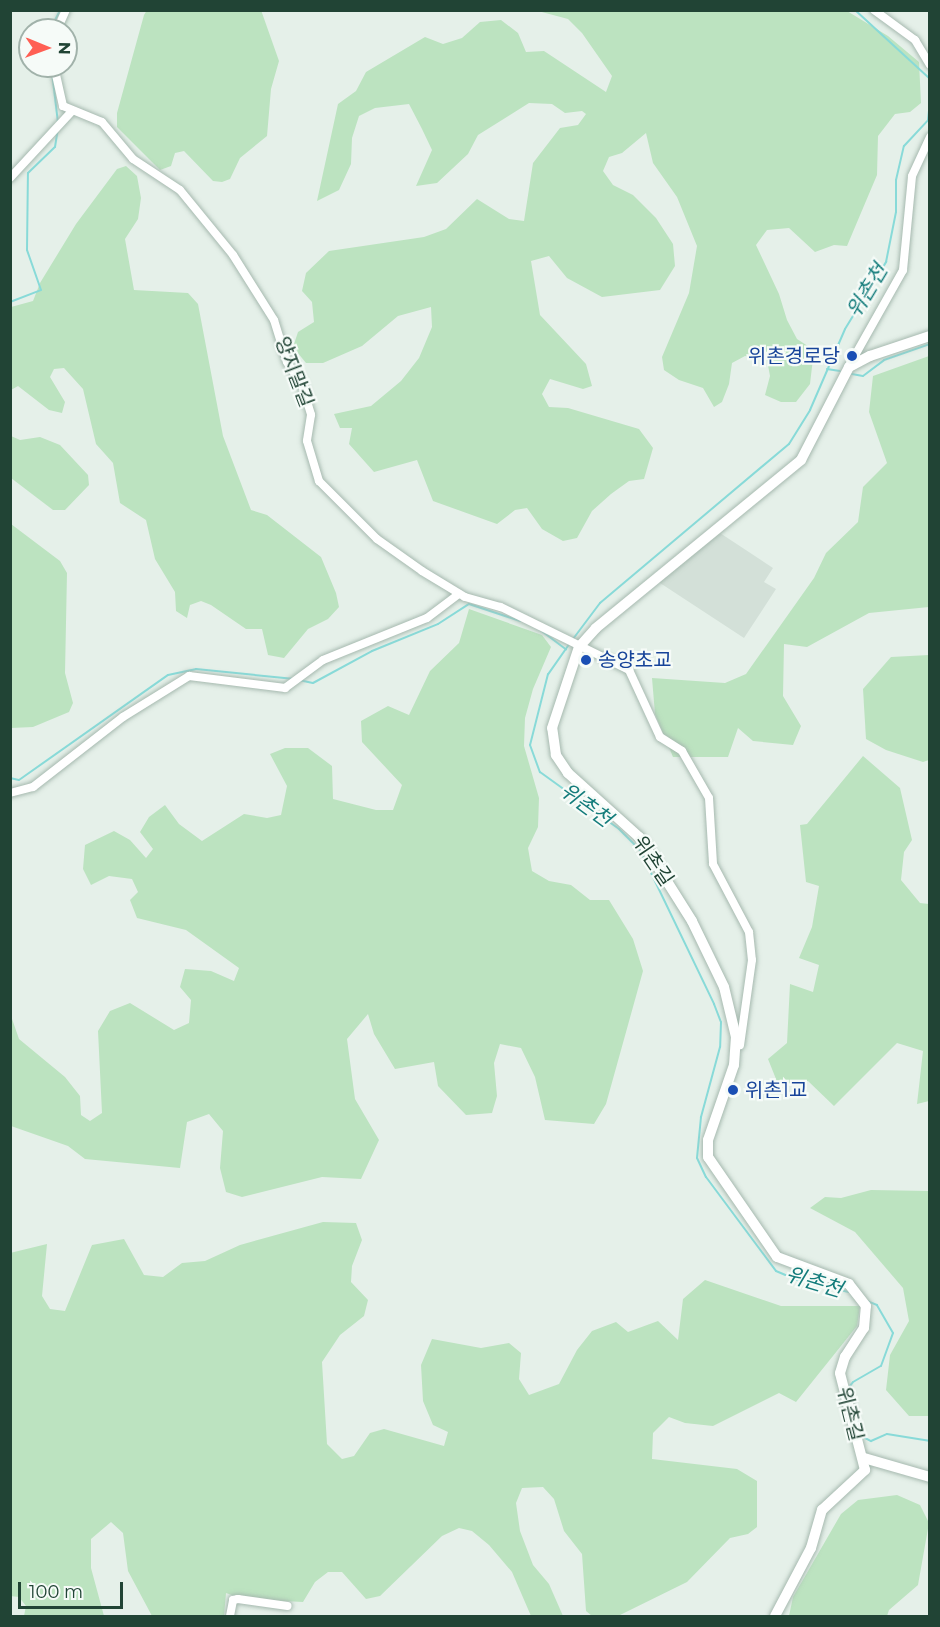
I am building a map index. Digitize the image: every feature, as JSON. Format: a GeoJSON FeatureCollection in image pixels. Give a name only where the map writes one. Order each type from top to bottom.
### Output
{"type":"FeatureCollection","features":[{"type":"Feature","properties":{"kind":"street"},"geometry":{"type":"LineString","coordinates":[[874,10],[915,40],[930,65]]}},
{"type":"Feature","properties":{"kind":"street"},"geometry":{"type":"LineString","coordinates":[[10,178],[72,111],[63,106],[57,78]]}},
{"type":"Feature","properties":{"kind":"street","name":"양지말길"},"geometry":{"type":"LineString","coordinates":[[72,111],[102,122],[133,159],[180,190],[233,255],[274,320],[287,362],[302,385],[311,415],[307,441],[319,481],[377,539],[459,594],[501,607],[629,670],[660,737],[682,751],[709,798],[713,864],[749,932],[752,960],[740,1047],[735,1055]]}},
{"type":"Feature","properties":{"kind":"street","name":"위촌길"},"geometry":{"type":"LineString","coordinates":[[775,1617],[811,1548],[822,1510],[859,1479],[865,1470],[864,1458],[840,1373],[868,1317],[856,1288],[777,1257],[708,1157],[708,1140],[735,1055],[736,1037],[724,987],[692,921],[639,837],[568,773],[556,755],[552,728],[577,646],[801,460],[903,270],[912,176],[930,137]]}},
{"type":"Feature","properties":{"kind":"street"},"geometry":{"type":"LineString","coordinates":[[849,367],[870,356],[930,336]]}},
{"type":"Feature","properties":{"kind":"street"},"geometry":{"type":"LineString","coordinates":[[10,793],[33,788],[123,717],[189,676],[285,688],[322,660],[427,618],[459,594]]}},
{"type":"Feature","properties":{"kind":"street"},"geometry":{"type":"LineString","coordinates":[[864,1458],[930,1477]]}},
{"type":"Feature","properties":{"kind":"street"},"geometry":{"type":"LineString","coordinates":[[230,1617],[233,1600],[238,1599],[288,1606]]}},
{"type":"Feature","properties":{"kind":"shaded area"},"geometry":{"type":"Polygon","coordinates":[[[720,533],[773,568],[764,582],[776,589],[744,638],[657,581],[720,533]]]}},
{"type":"Feature","properties":{"kind":"green space"},"geometry":{"type":"Polygon","coordinates":[[[147,10],[261,10],[279,61],[271,89],[267,136],[240,158],[230,179],[222,182],[213,181],[184,151],[175,153],[171,166],[160,170],[117,127],[117,113],[147,10]]]}},
{"type":"Feature","properties":{"kind":"green space"},"geometry":{"type":"Polygon","coordinates":[[[538,11],[847,11],[888,36],[919,62],[921,103],[910,112],[895,114],[878,136],[877,175],[847,246],[834,245],[815,252],[789,228],[767,230],[756,245],[797,339],[814,350],[810,384],[796,402],[781,402],[765,395],[770,376],[767,360],[745,356],[732,363],[729,384],[722,402],[714,407],[703,388],[679,380],[664,370],[662,357],[689,293],[697,246],[677,197],[653,163],[646,133],[622,153],[609,157],[603,171],[613,185],[633,195],[656,218],[673,244],[675,266],[660,290],[602,297],[567,278],[549,256],[531,261],[540,315],[586,364],[592,386],[583,389],[550,379],[542,394],[549,407],[568,408],[639,429],[653,448],[644,479],[629,481],[611,494],[592,511],[577,538],[563,541],[542,529],[527,508],[515,510],[497,524],[433,501],[417,460],[374,472],[349,444],[352,428],[340,428],[334,414],[371,406],[401,381],[419,358],[432,327],[431,307],[398,316],[362,346],[323,363],[306,363],[293,347],[298,332],[314,322],[312,302],[302,291],[306,273],[329,251],[424,237],[446,229],[477,199],[509,219],[524,221],[533,163],[560,128],[578,125],[586,114],[582,111],[565,113],[552,104],[529,103],[478,135],[468,154],[437,183],[416,186],[432,150],[409,104],[375,108],[359,116],[352,138],[351,164],[339,190],[317,201],[338,104],[356,91],[366,72],[425,37],[443,44],[462,38],[480,22],[501,20],[518,33],[526,52],[544,51],[606,92],[612,76],[582,33],[568,19],[538,11]]]}},
{"type":"Feature","properties":{"kind":"green space"},"geometry":{"type":"Polygon","coordinates":[[[126,166],[137,176],[141,198],[138,219],[125,239],[134,290],[188,293],[198,304],[223,436],[251,510],[267,515],[321,557],[336,593],[339,607],[328,619],[308,629],[284,658],[268,655],[262,629],[246,629],[211,605],[201,601],[190,605],[187,618],[176,611],[175,592],[155,559],[146,520],[120,503],[113,463],[96,444],[83,389],[64,368],[54,369],[50,377],[65,402],[62,413],[49,410],[18,386],[11,390],[11,307],[33,301],[40,283],[76,224],[117,169],[126,166]]]}},
{"type":"Feature","properties":{"kind":"green space"},"geometry":{"type":"Polygon","coordinates":[[[929,356],[929,607],[869,613],[807,647],[784,644],[783,696],[801,726],[793,745],[753,741],[738,728],[728,757],[673,757],[655,714],[652,678],[725,683],[746,674],[814,578],[826,553],[858,522],[863,487],[887,463],[869,412],[873,376],[929,356]]]}},
{"type":"Feature","properties":{"kind":"green space"},"geometry":{"type":"Polygon","coordinates":[[[11,436],[20,440],[40,437],[60,445],[88,475],[89,485],[65,510],[53,510],[11,478],[11,436]]]}},
{"type":"Feature","properties":{"kind":"green space"},"geometry":{"type":"Polygon","coordinates":[[[11,524],[60,561],[67,573],[65,673],[73,703],[69,712],[33,727],[11,728],[11,524]]]}},
{"type":"Feature","properties":{"kind":"green space"},"geometry":{"type":"Polygon","coordinates":[[[469,609],[542,635],[551,647],[533,689],[525,718],[524,746],[539,798],[538,827],[528,848],[532,871],[549,881],[571,885],[590,900],[609,900],[633,939],[643,971],[606,1104],[594,1124],[545,1120],[535,1077],[521,1048],[500,1044],[494,1063],[497,1096],[492,1113],[466,1115],[438,1086],[434,1062],[395,1069],[374,1034],[368,1014],[347,1039],[355,1099],[379,1140],[361,1179],[322,1177],[242,1197],[226,1192],[220,1168],[223,1131],[209,1114],[187,1122],[180,1168],[85,1159],[68,1146],[11,1126],[11,1016],[19,1039],[65,1077],[80,1096],[81,1115],[90,1121],[102,1113],[98,1031],[110,1011],[130,1003],[174,1030],[189,1023],[191,1000],[180,987],[185,969],[211,971],[234,981],[239,968],[186,930],[137,918],[130,900],[138,892],[132,879],[109,876],[91,885],[83,869],[85,845],[114,831],[130,840],[146,858],[153,849],[140,832],[149,817],[165,805],[179,824],[202,841],[244,814],[267,818],[281,815],[287,786],[270,754],[285,748],[308,748],[332,766],[333,799],[376,810],[393,810],[402,785],[362,742],[361,721],[388,706],[409,715],[430,671],[459,643],[469,609]]]}},
{"type":"Feature","properties":{"kind":"green space"},"geometry":{"type":"Polygon","coordinates":[[[929,655],[929,760],[923,762],[886,750],[866,739],[863,689],[891,657],[929,655]]]}},
{"type":"Feature","properties":{"kind":"green space"},"geometry":{"type":"Polygon","coordinates":[[[863,756],[900,788],[912,840],[904,852],[901,880],[920,903],[929,904],[929,1101],[917,1104],[923,1051],[897,1043],[834,1106],[808,1081],[778,1084],[768,1059],[787,1043],[790,984],[813,992],[819,965],[799,958],[812,927],[819,886],[806,882],[800,825],[807,824],[863,756]]]}},
{"type":"Feature","properties":{"kind":"green space"},"geometry":{"type":"Polygon","coordinates":[[[871,1190],[929,1191],[929,1416],[909,1416],[886,1390],[890,1355],[909,1321],[903,1288],[855,1232],[810,1208],[825,1197],[841,1198],[871,1190]]]}},
{"type":"Feature","properties":{"kind":"green space"},"geometry":{"type":"Polygon","coordinates":[[[323,1222],[356,1223],[362,1240],[352,1266],[351,1282],[368,1300],[364,1316],[340,1335],[322,1362],[327,1444],[342,1459],[354,1456],[370,1433],[384,1429],[444,1446],[448,1432],[433,1425],[423,1401],[421,1365],[432,1339],[481,1348],[509,1343],[521,1353],[519,1379],[529,1395],[559,1384],[577,1350],[592,1331],[616,1322],[628,1332],[658,1321],[678,1340],[683,1299],[705,1280],[781,1306],[860,1306],[857,1326],[796,1402],[779,1393],[713,1426],[685,1423],[669,1417],[653,1433],[652,1459],[737,1469],[757,1481],[757,1527],[748,1534],[730,1538],[687,1582],[618,1616],[592,1616],[586,1611],[582,1554],[564,1531],[554,1499],[543,1487],[522,1488],[516,1503],[520,1531],[533,1565],[549,1584],[563,1616],[531,1616],[512,1572],[489,1545],[472,1531],[459,1528],[442,1536],[380,1596],[366,1599],[342,1572],[328,1572],[315,1582],[303,1602],[243,1599],[226,1593],[224,1616],[152,1616],[128,1571],[123,1533],[111,1522],[91,1539],[91,1568],[104,1616],[24,1616],[26,1606],[19,1597],[10,1596],[10,1253],[47,1244],[42,1296],[50,1309],[65,1311],[92,1245],[124,1239],[144,1275],[163,1277],[182,1263],[205,1261],[240,1245],[323,1222]]]}},
{"type":"Feature","properties":{"kind":"green space"},"geometry":{"type":"Polygon","coordinates":[[[897,1495],[920,1505],[929,1523],[918,1585],[889,1610],[887,1616],[789,1616],[793,1597],[841,1514],[858,1500],[897,1495]]]}},
{"type":"Feature","properties":{"kind":"waterway"},"geometry":{"type":"LineString","coordinates":[[56,18],[60,10]]}},
{"type":"Feature","properties":{"kind":"waterway","name":"위촌천"},"geometry":{"type":"LineString","coordinates":[[855,10],[930,79]]}},
{"type":"Feature","properties":{"kind":"waterway"},"geometry":{"type":"LineString","coordinates":[[53,78],[58,123]]}},
{"type":"Feature","properties":{"kind":"waterway","name":"위촌천"},"geometry":{"type":"LineString","coordinates":[[573,639],[600,603],[789,444],[810,410],[845,329],[886,262],[896,212],[896,180],[904,146],[928,120],[930,102]]}},
{"type":"Feature","properties":{"kind":"waterway"},"geometry":{"type":"LineString","coordinates":[[10,302],[41,290],[27,250],[28,173],[55,147],[58,128]]}},
{"type":"Feature","properties":{"kind":"waterway"},"geometry":{"type":"LineString","coordinates":[[852,374],[863,376],[884,360],[930,344]]}},
{"type":"Feature","properties":{"kind":"waterway"},"geometry":{"type":"LineString","coordinates":[[827,369],[840,371]]}},
{"type":"Feature","properties":{"kind":"waterway"},"geometry":{"type":"LineString","coordinates":[[299,680],[313,683],[372,651],[438,624],[469,604],[520,621]]}},
{"type":"Feature","properties":{"kind":"waterway"},"geometry":{"type":"LineString","coordinates":[[539,629],[566,649]]}},
{"type":"Feature","properties":{"kind":"waterway","name":"위촌천"},"geometry":{"type":"LineString","coordinates":[[570,643],[548,674],[530,745],[540,772],[619,829],[640,850],[714,1004],[721,1022],[720,1047],[701,1117],[697,1158],[706,1177],[776,1271],[797,1280],[849,1292]]}},
{"type":"Feature","properties":{"kind":"waterway"},"geometry":{"type":"LineString","coordinates":[[10,778],[19,780],[168,675],[196,669],[294,679]]}},
{"type":"Feature","properties":{"kind":"waterway","name":"위촌천"},"geometry":{"type":"LineString","coordinates":[[851,1396],[849,1387],[853,1382],[881,1366],[893,1333],[877,1305],[867,1301]]}},
{"type":"Feature","properties":{"kind":"waterway","name":"위촌천"},"geometry":{"type":"LineString","coordinates":[[855,1411],[863,1437],[871,1441],[887,1434],[930,1441]]}},
{"type":"Feature","properties":{"kind":"place","name":"위촌경로당"},"geometry":{"type":"Point","coordinates":[852,356]}},
{"type":"Feature","properties":{"kind":"place","name":"송양초교"},"geometry":{"type":"Point","coordinates":[586,660]}},
{"type":"Feature","properties":{"kind":"place","name":"위촌1교"},"geometry":{"type":"Point","coordinates":[733,1090]}}]}
